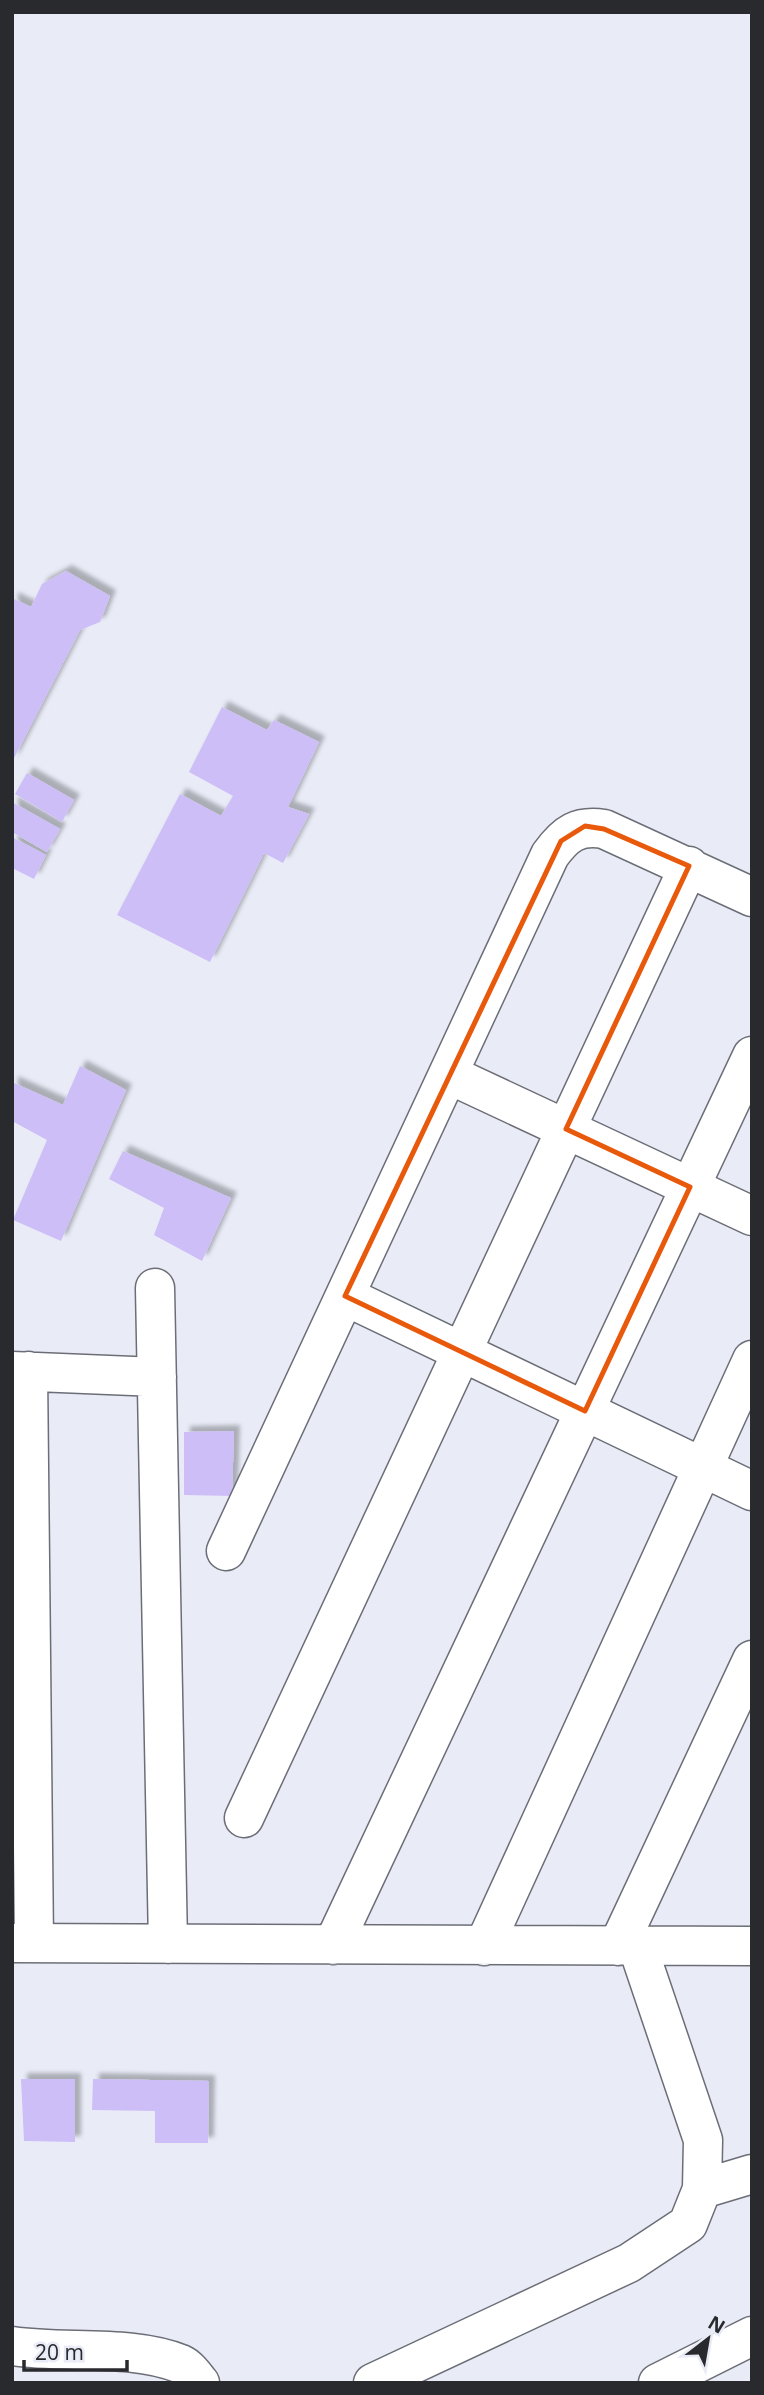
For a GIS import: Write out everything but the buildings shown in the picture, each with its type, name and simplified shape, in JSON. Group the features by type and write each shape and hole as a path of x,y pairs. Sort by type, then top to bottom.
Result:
{"street":[{"path":"226,1551 551,855 569,833 585,826 604,828 752,897"},
{"path":"244,1818 689,866"},
{"path":"333,1945 752,1056"},
{"path":"448,1074 752,1216"},
{"path":"155,1288 168,1944"},
{"path":"345,1296 752,1491"},
{"path":"484,1946 752,1360"},
{"path":"157,1377 20,1371 23,1943 752,1946"},
{"path":"373,2383 629,2263 688,2224 702,2189 703,2140 627,1946 752,1660"},
{"path":"702,2189 752,2174"},
{"path":"658,2383 752,2336"},
{"path":"33,2360 140,2354 184,2364 200,2383"}],"highlighted area":[{"path":"585,826 604,829 689,866 566,1129 690,1187 585,1411 345,1296 561,841"}]}
